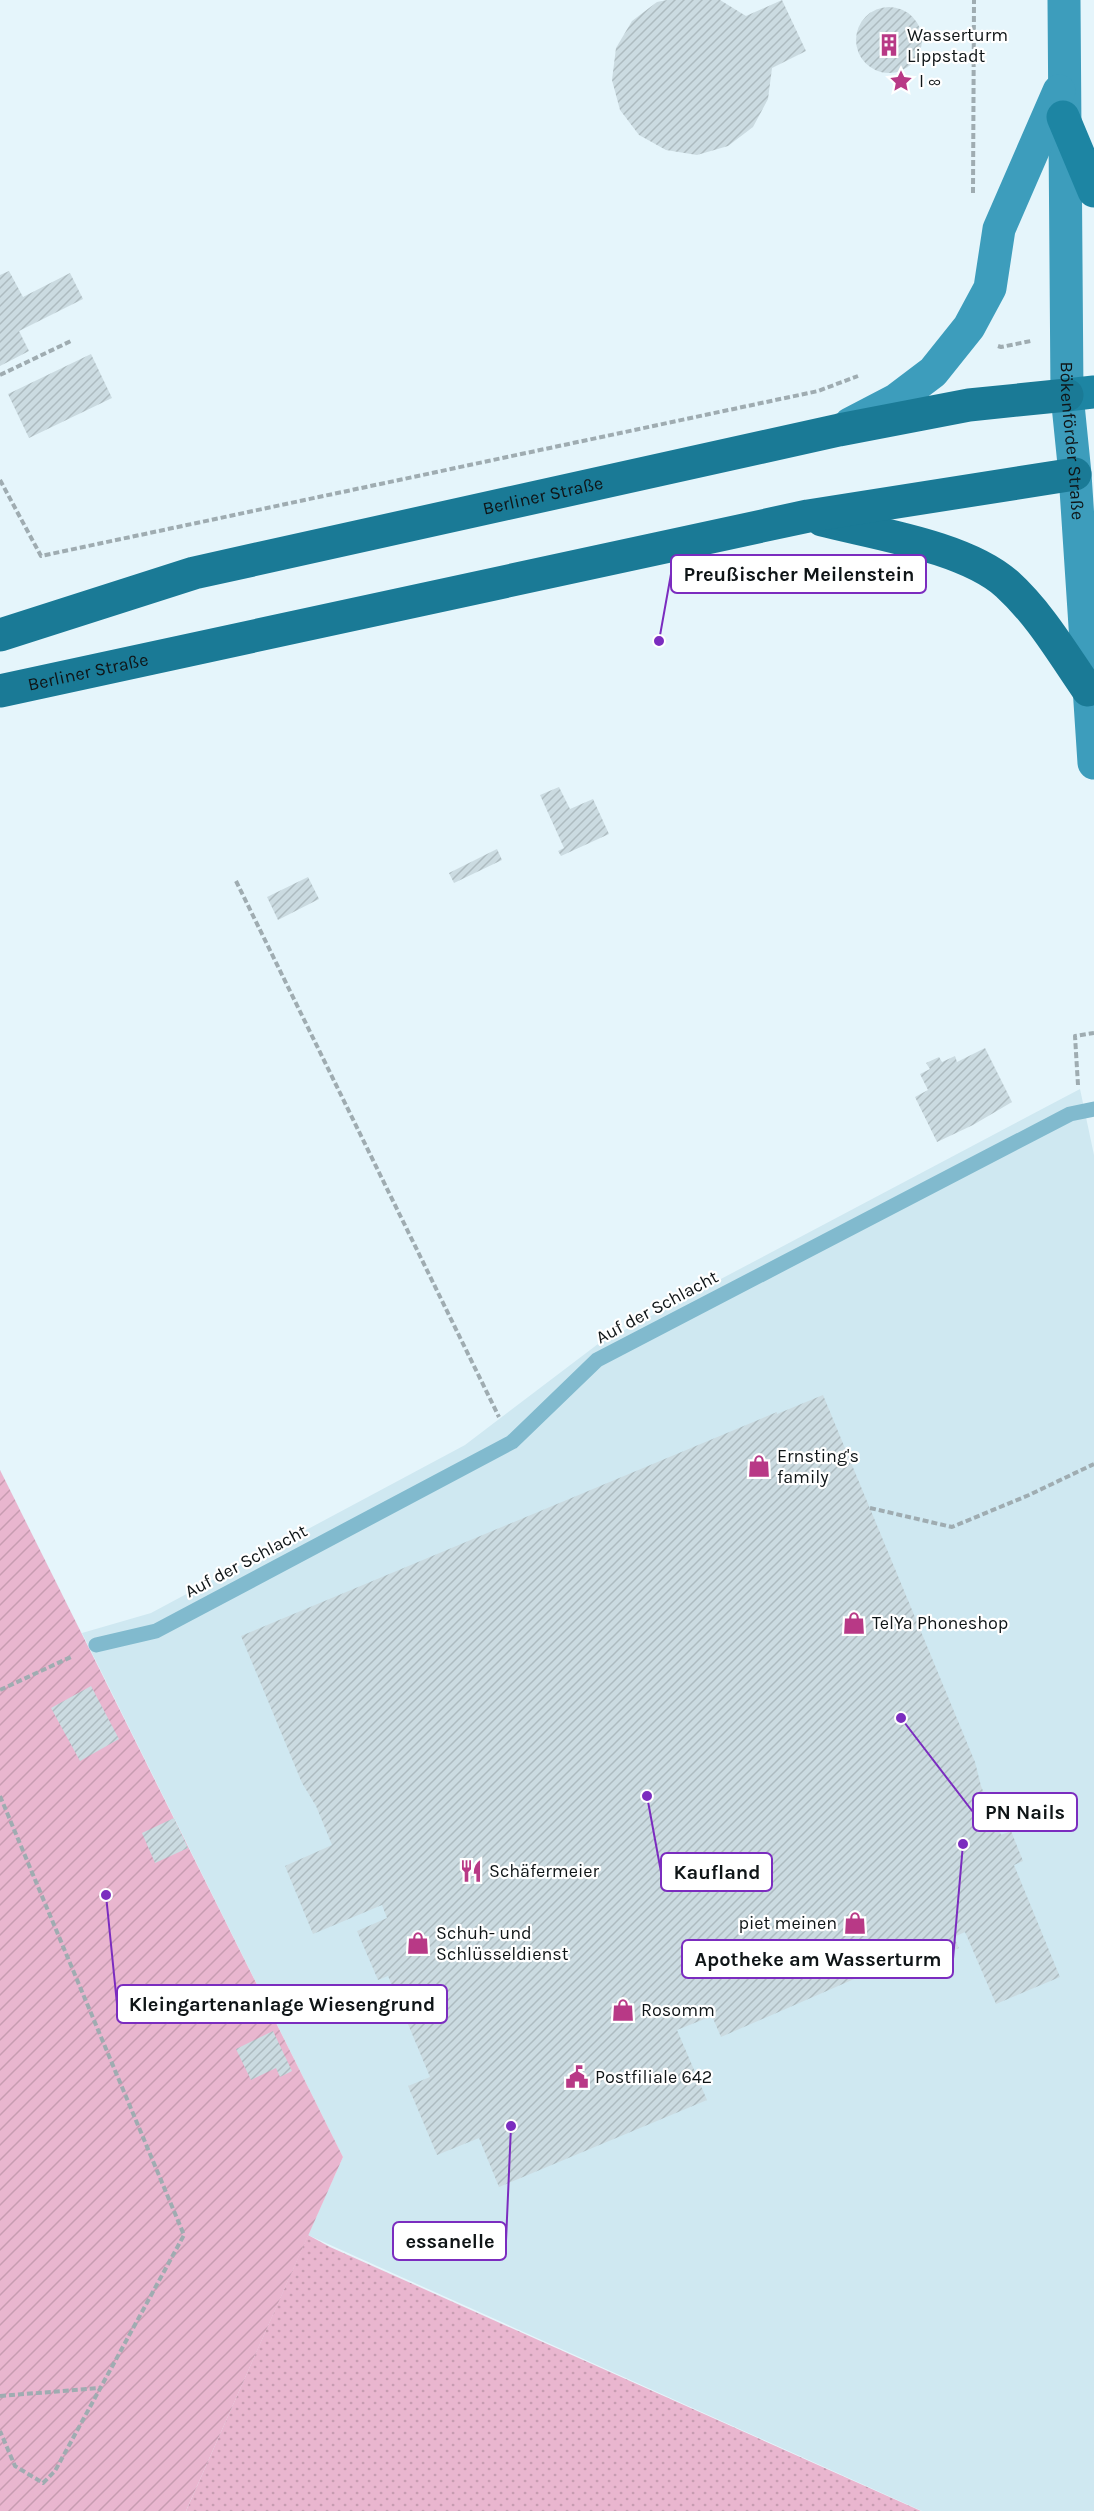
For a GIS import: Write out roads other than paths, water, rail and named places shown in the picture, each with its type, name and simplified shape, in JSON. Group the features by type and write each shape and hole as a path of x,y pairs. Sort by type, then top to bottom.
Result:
{"highway":[{"name":"Berliner Straße","path":"0,635 194,573 839,430 969,405 1080,393"},
{"name":"Berliner Straße","path":"0,691 808,516 1084,473"},
{"path":"808,516 919,545 973,562 1006,584 1037,617 1088,690"}],"main road":[{"path":"839,430 896,400 933,372 969,327 990,288 999,229 1063,81 1064,0"},
{"name":"Bökenförder Straße","path":"1063,81 1068,333 1080,393 1084,473 1088,690 1094,763"},
{"path":"1064,117 1094,191"}],"lane":[{"name":"Auf der Schlacht","path":"96,1645 156,1631 512,1442 597,1360 1070,1114 1087,1111"}],"place":[{"name":"Wasserturm Lippstadt","path":"889,45"},
{"name":"I ∞","path":"901,81"},
{"name":"Preußischer Meilenstein","path":"659,641"},
{"name":"Ernsting's family","path":"759,1466"},
{"name":"TelYa Phoneshop","path":"854,1623"},
{"name":"PN Nails","path":"901,1718"},
{"name":"Kaufland","path":"647,1796"},
{"name":"Apotheke am Wasserturm","path":"963,1844"},
{"name":"Schäfermeier","path":"471,1871"},
{"name":"Kleingartenanlage Wiesengrund","path":"106,1895"},
{"name":"piet meinen","path":"855,1923"},
{"name":"Schuh- und Schlüsseldienst","path":"418,1943"},
{"name":"Rosomm","path":"623,2010"},
{"name":"Postfiliale 642","path":"577,2077"},
{"name":"essanelle","path":"511,2126"}]}
